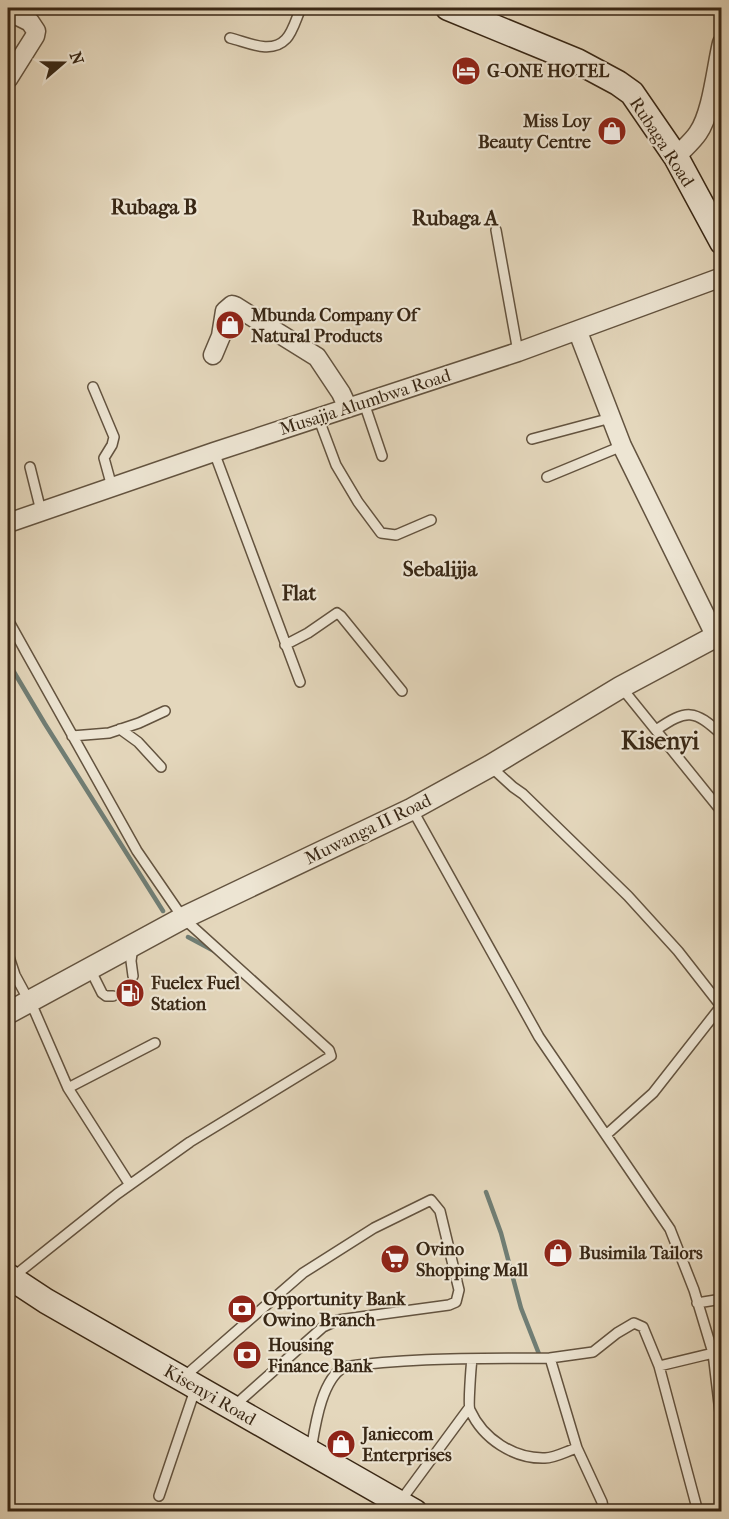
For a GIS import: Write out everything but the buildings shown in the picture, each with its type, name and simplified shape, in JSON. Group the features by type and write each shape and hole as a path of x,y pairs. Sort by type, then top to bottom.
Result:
{"main road":[{"name":"Rubaga Road","path":"450,8 577,61 626,88 642,105 676,157 722,242"},
{"name":"Kisenyi Road","path":"9,1277 397,1506"}],"street":[{"path":"8,11 30,22 36,31 8,79"},
{"path":"676,157 697,135 703,125 722,43"},
{"name":"Musajja Alumbwa Road","path":"8,523 318,417 578,332 722,277"},
{"path":"213,355 221,336 225,311 232,305 235,306 317,357 341,393 356,405"},
{"path":"578,332 622,446 718,634"},
{"name":"Muwanga II Road","path":"8,1013 183,918 412,809 490,766 621,687 718,634"}],"lane":[{"path":"230,38 266,48 276,45 286,39 301,8"},
{"path":"496,230 518,352"},
{"path":"93,387 114,437 104,458 112,487"},
{"path":"356,405 382,456"},
{"path":"318,417 336,465 357,502 381,533 396,535 431,520"},
{"path":"532,439 611,417"},
{"path":"547,477 622,446"},
{"path":"214,452 300,682"},
{"path":"30,467 41,511"},
{"path":"285,645 308,633 337,613 402,691"},
{"path":"9,625 137,851 183,918 329,1050 331,1056 190,1142 9,1277"},
{"path":"621,687 722,812"},
{"path":"72,735 109,733 165,711"},
{"path":"656,730 672,719 690,714 704,719 722,735"},
{"path":"120,729 138,742 161,767"},
{"path":"490,766 524,794 628,896 678,951 721,1005 653,1093 606,1135"},
{"path":"412,809 539,1037 670,1229 713,1353 722,1429"},
{"path":"133,945 133,976"},
{"path":"8,954 15,975 30,1002 68,1088 130,1185"},
{"path":"90,969 102,993 106,996 113,996"},
{"path":"68,1088 155,1043"},
{"path":"159,1496 189,1383 303,1273 374,1228 431,1200 440,1211 459,1290 456,1302 449,1305 349,1317 331,1323 323,1327 232,1408"},
{"path":"697,1303 722,1299"},
{"path":"310,1453 319,1406 338,1371 344,1367 388,1361 550,1358 593,1352 634,1323 643,1327 659,1366 698,1512"},
{"path":"659,1366 713,1353"},
{"path":"550,1358 577,1448 602,1502 604,1512"},
{"path":"397,1506 469,1408 472,1359"},
{"path":"469,1408 486,1432 505,1449 525,1457 548,1458 577,1448"}],"waterway":[{"path":"8,662 163,911"},
{"path":"188,937 216,952"},
{"path":"486,1192 501,1233 521,1308 539,1354"}],"place":[{"name":"G-ONE HOTEL","path":"466,71"},
{"name":"Miss Loy Beauty Centre","path":"612,131"},
{"name":"Mbunda Company Of Natural Products","path":"230,325"},
{"name":"Fuelex Fuel Station","path":"130,993"},
{"name":"Busimila Tailors","path":"558,1253"},
{"name":"Ovino Shopping Mall","path":"395,1259"},
{"name":"Opportunity Bank Owino Branch","path":"242,1309"},
{"name":"Housing Finance Bank","path":"247,1355"},
{"name":"Janiecom Enterprises","path":"341,1444"}],"district":[{"name":"Rubaga B","path":"154,207"},
{"name":"Rubaga A","path":"455,218"},
{"name":"Sebalijja","path":"440,569"},
{"name":"Flat","path":"299,593"},
{"name":"Kisenyi","path":"660,741"}]}
